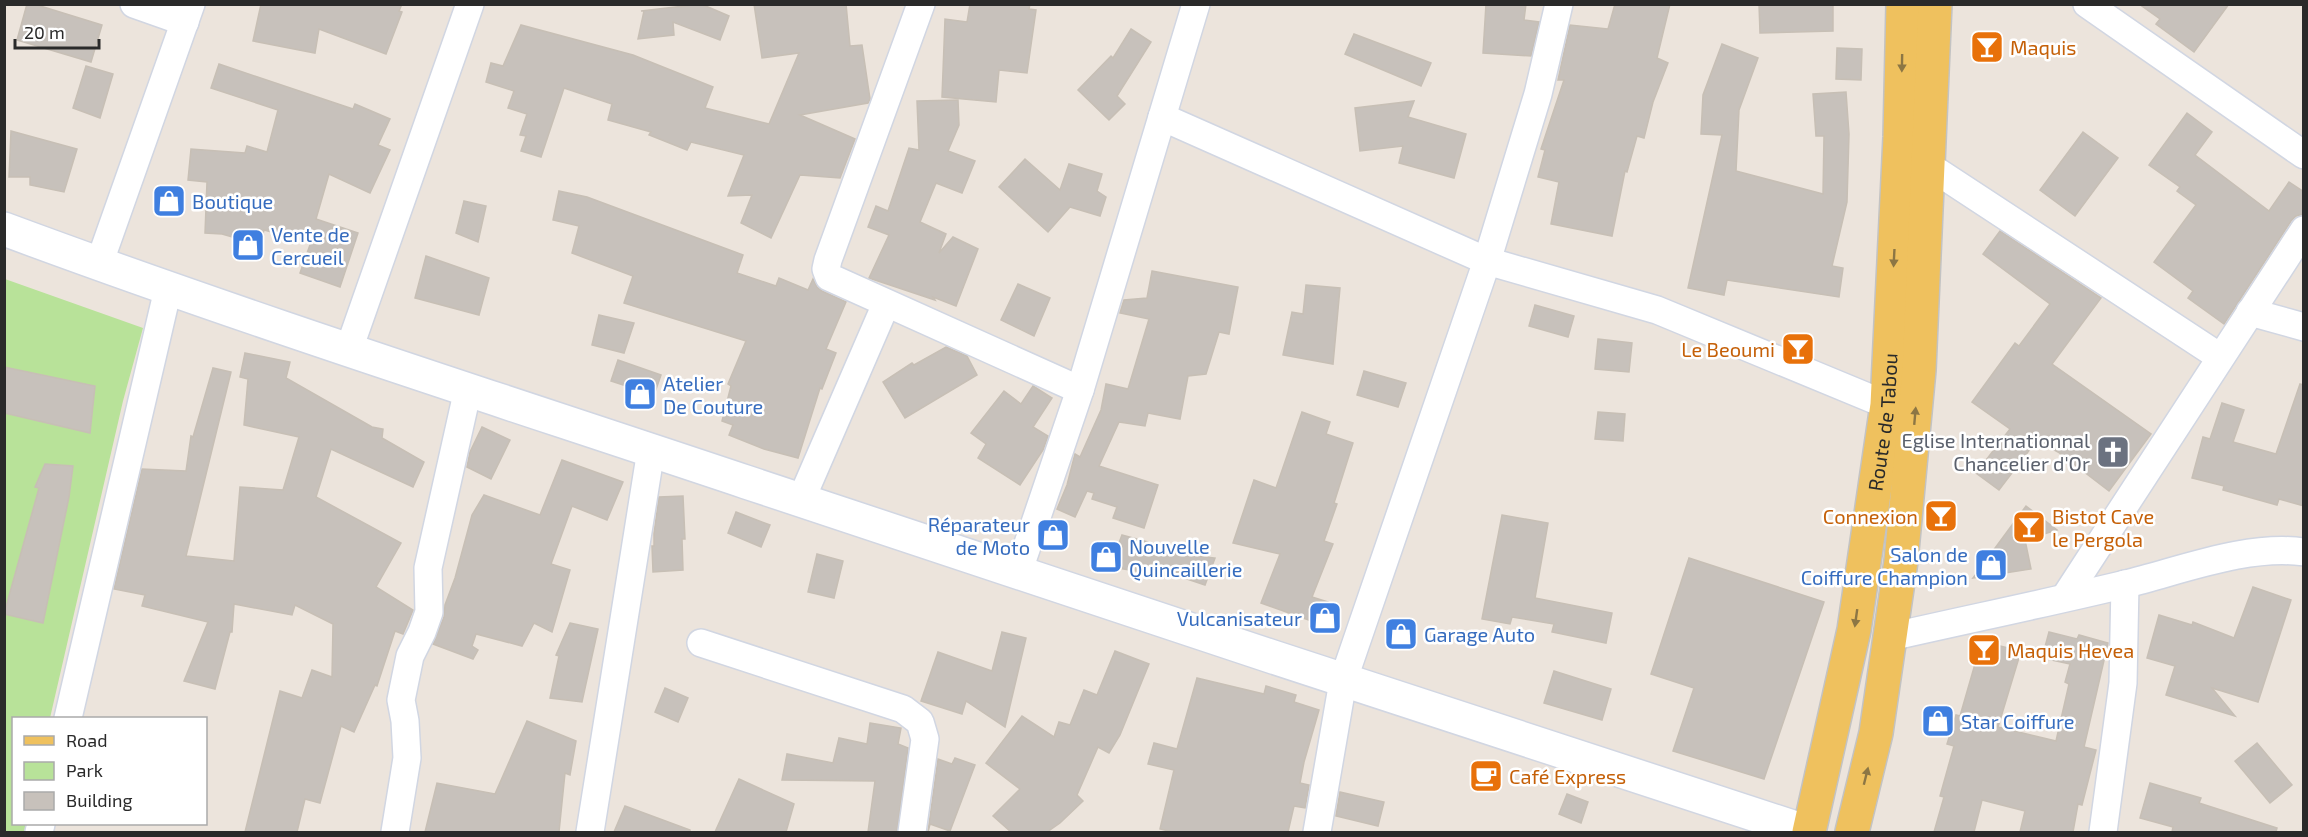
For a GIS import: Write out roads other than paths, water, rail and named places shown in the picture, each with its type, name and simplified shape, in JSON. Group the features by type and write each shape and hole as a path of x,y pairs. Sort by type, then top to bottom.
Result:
{"main road":[{"name":"Route de Tabou","path":"1808,832 1854,630 1887,405 1900,137 1903,4"},
{"name":"Route de Tabou","path":"1852,832 1876,733 1901,561 1919,370 1935,4"}],"street":[{"path":"99,264 188,13 134,4"},
{"path":"349,349 470,4"},
{"path":"921,4 826,269 829,277 1080,390"},
{"path":"1017,573 1080,390 1196,4"},
{"path":"1317,832 1343,681 1487,261 1538,94 1558,4"},
{"path":"2088,4 2304,155"},
{"path":"1162,117 1487,261 1657,310 1887,405"},
{"path":"1929,166 2220,357"},
{"path":"4,229 168,289 1017,573 1808,832"},
{"path":"2065,597 2304,230"},
{"path":"68,717 168,289"},
{"path":"801,500 886,304"},
{"path":"2250,312 2304,327"},
{"path":"395,832 407,758 405,721 401,700 410,656 429,612 428,568 468,389"},
{"path":"590,832 651,450"},
{"path":"1890,637 2125,584 2241,555 2288,550 2304,552"},
{"path":"2103,832 2123,683 2125,584"},
{"path":"700,643 903,709 920,722 925,739 912,832"}],"place":[{"name":"Maquis","path":"1987,47"},
{"name":"Boutique","path":"169,201"},
{"name":"Vente de Cercueil","path":"248,245"},
{"name":"Le Beoumi","path":"1798,349"},
{"name":"Atelier De Couture","path":"640,394"},
{"name":"Eglise Internationnal Chancelier d'Or","path":"2113,452"},
{"name":"Connexion","path":"1941,516"},
{"name":"Bistot Cave le Pergola","path":"2029,527"},
{"name":"Réparateur de Moto","path":"1053,535"},
{"name":"Nouvelle Quincaillerie","path":"1106,557"},
{"name":"Salon de Coiffure Champion","path":"1991,565"},
{"name":"Vulcanisateur","path":"1325,618"},
{"name":"Garage Auto","path":"1401,634"},
{"name":"Maquis Hevea","path":"1984,650"},
{"name":"Star Coiffure","path":"1938,721"},
{"name":"Café Express","path":"1486,776"}]}
